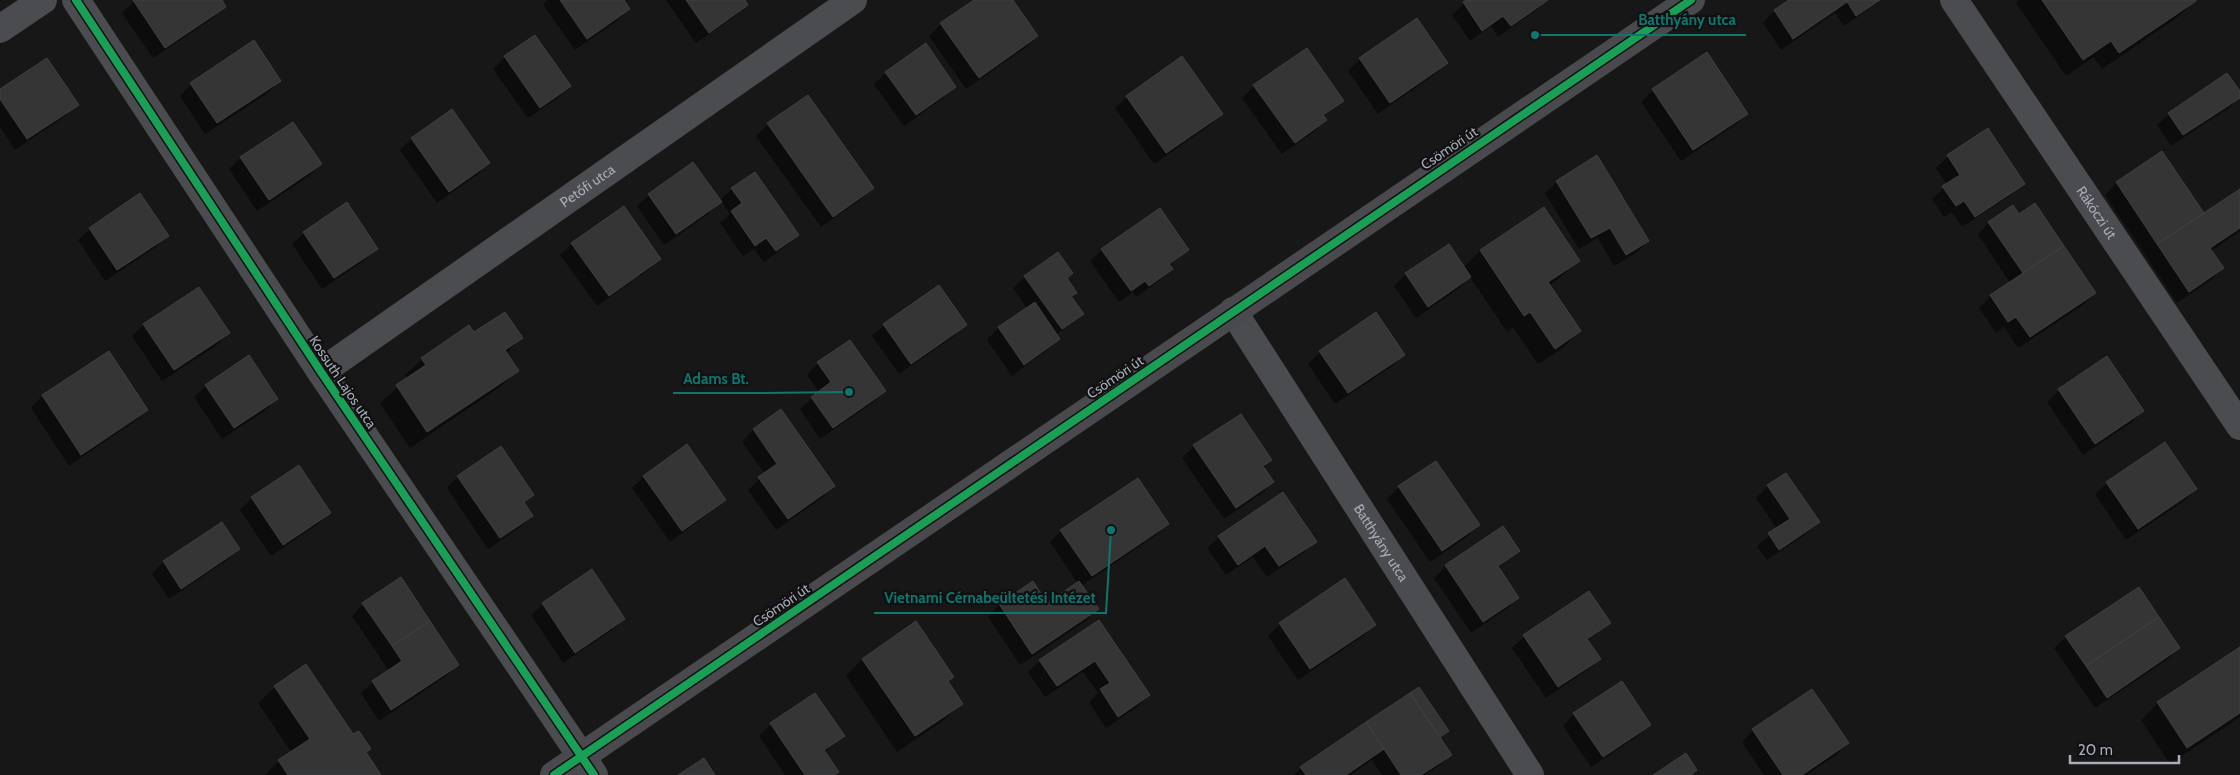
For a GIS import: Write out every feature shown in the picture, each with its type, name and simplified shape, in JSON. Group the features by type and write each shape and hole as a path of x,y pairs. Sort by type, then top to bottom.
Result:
{"main road":[{"name":"Csömöri út","path":"554,775 588,766 1233,311 1691,0"}],"street":[{"path":"0,29 43,0"},
{"name":"Kossuth Lajos utca","path":"76,0 321,372 588,766"},
{"name":"Petőfi utca","path":"321,372 853,0"},
{"name":"Rákóczi út","path":"1954,0 2240,426"},
{"name":"Batthyány utca","path":"1233,311 1530,775"}],"building":[{"path":"133,0 222,0 226,7 165,48"},
{"path":"560,0 624,0 630,9 587,39"},
{"path":"686,0 745,0 748,5 709,33"},
{"path":"974,0 1013,0 1038,36 979,78 940,23"},
{"path":"1466,0 1548,0 1511,26 1503,16 1482,31 1463,2"},
{"path":"1789,0 1846,0 1847,2 1793,39 1774,10"},
{"path":"1846,0 1880,0 1856,16"},
{"path":"2042,0 2196,1 2119,53 2111,41 2083,60"},
{"path":"1417,18 1448,63 1390,103 1359,58"},
{"path":"535,35 571,86 540,108 504,56"},
{"path":"254,40 281,81 217,123 190,83"},
{"path":"926,43 956,87 916,115 885,72"},
{"path":"1307,48 1344,101 1323,115 1327,120 1295,143 1253,85"},
{"path":"1707,52 1748,114 1693,150 1652,89"},
{"path":"1182,56 1223,114 1166,153 1126,96"},
{"path":"47,58 79,105 27,139 0,99 0,89"},
{"path":"2227,73 2240,91 2240,98 2183,135 2168,113"},
{"path":"808,95 874,188 833,217 767,123"},
{"path":"452,109 490,163 449,192 411,138"},
{"path":"293,122 322,164 269,200 240,157"},
{"path":"1988,128 2025,184 1975,217 1964,201 1956,206 1942,186 1960,175 1947,155"},
{"path":"2162,151 2204,213 2157,244 2116,182"},
{"path":"1597,155 1649,241 1626,255 1610,228 1591,238 1556,181"},
{"path":"693,162 722,202 676,234 648,194"},
{"path":"755,172 799,235 776,251 766,238 755,246 731,211 742,203 731,188"},
{"path":"2240,189 2240,228 2210,248 2224,268 2189,292 2157,244"},
{"path":"140,193 169,236 117,270 89,228"},
{"path":"347,202 378,249 334,278 303,232"},
{"path":"2035,203 2064,246 2023,273 1988,222 2013,205 2019,214"},
{"path":"624,206 661,259 609,296 571,243"},
{"path":"1544,207 1580,261 1548,282 1581,331 1555,349 1530,312 1524,316 1480,250"},
{"path":"1160,208 1189,250 1169,264 1173,269 1149,286 1145,281 1131,291 1101,249"},
{"path":"1449,244 1471,277 1428,307 1405,273"},
{"path":"2064,246 2096,293 2030,337 2016,317 2008,322 1990,295"},
{"path":"1058,252 1073,273 1067,278 1077,293 1071,296 1084,314 1062,329 1024,276"},
{"path":"939,285 967,325 911,364 883,324"},
{"path":"199,287 230,333 174,370 143,324"},
{"path":"1035,302 1060,339 1024,365 998,327"},
{"path":"505,312 523,338 505,350 519,371 427,432 396,385 426,365 421,358 469,325 474,332"},
{"path":"1376,312 1405,355 1348,393 1319,351"},
{"path":"850,340 886,391 833,428 811,397 831,382 817,362"},
{"path":"109,351 148,410 81,455 42,395"},
{"path":"249,355 278,399 234,428 205,385"},
{"path":"2107,356 2144,411 2095,444 2058,389"},
{"path":"781,409 835,486 788,519 758,477 777,464 753,429"},
{"path":"1241,414 1272,460 1263,466 1274,482 1236,508 1193,445"},
{"path":"2165,442 2197,489 2138,529 2106,482"},
{"path":"687,444 726,500 682,531 643,476"},
{"path":"501,446 534,495 524,502 533,516 500,538 457,476"},
{"path":"1436,461 1480,525 1442,551 1398,486"},
{"path":"299,465 331,513 283,545 251,497"},
{"path":"1786,473 1820,522 1779,550 1768,533 1790,519 1767,485"},
{"path":"1138,478 1169,524 1092,576 1060,530"},
{"path":"1283,492 1317,542 1279,566 1265,546 1238,565 1218,536"},
{"path":"222,522 240,549 181,589 163,561"},
{"path":"1503,526 1520,551 1498,566 1519,598 1483,622 1445,565"},
{"path":"592,569 625,619 575,653 542,603"},
{"path":"401,577 430,621 392,646 362,603"},
{"path":"1345,578 1376,625 1310,669 1279,623"},
{"path":"1033,581 1047,603 1079,581 1099,609 1032,654 999,604"},
{"path":"2139,587 2159,617 2086,666 2065,636"},
{"path":"1589,591 1611,623 1587,639 1601,659 1558,687 1523,635"},
{"path":"2159,617 2180,648 2107,698 2086,666"},
{"path":"1099,620 1150,695 1118,717 1100,689 1110,683 1095,661 1057,686 1039,660"},
{"path":"430,621 459,665 391,710 372,681 402,661 392,646"},
{"path":"916,621 954,677 948,681 963,704 915,736 862,659"},
{"path":"2240,647 2240,713 2187,748 2157,702"},
{"path":"306,664 353,734 359,731 371,749 366,752 381,775 288,775 278,760 310,739 274,686"},
{"path":"1622,681 1651,725 1603,757 1573,713"},
{"path":"1419,687 1449,731 1440,737 1410,693"},
{"path":"1812,689 1849,743 1802,775 1783,775 1752,729"},
{"path":"815,693 845,736 824,750 839,772 834,775 805,775 770,723"},
{"path":"1410,693 1452,755 1421,775 1401,775 1366,722"},
{"path":"1366,722 1384,749 1346,775 1306,775 1300,767"},
{"path":"1686,753 1697,770 1691,775 1653,775"},
{"path":"704,758 715,775 678,775"}],"cycle path":[{"path":"76,0 321,372 594,775"},
{"path":"554,775 1691,0"}],"place":[{"name":"Batthyány utca","path":"1535,35"},
{"name":"Adams Bt.","path":"849,392"},
{"name":"Vietnami Cérnabeültetési Intézet","path":"1111,530"}]}
